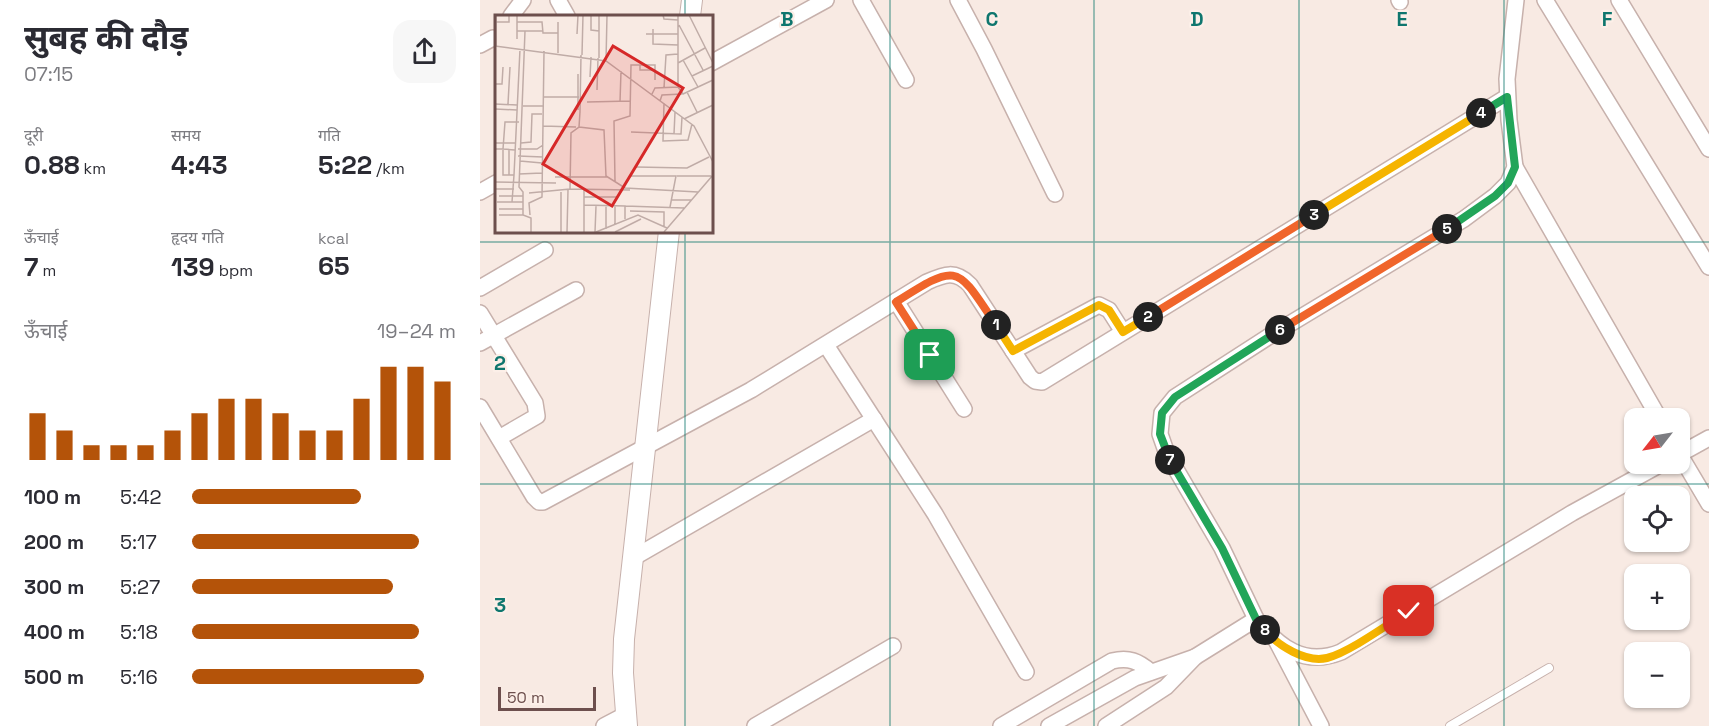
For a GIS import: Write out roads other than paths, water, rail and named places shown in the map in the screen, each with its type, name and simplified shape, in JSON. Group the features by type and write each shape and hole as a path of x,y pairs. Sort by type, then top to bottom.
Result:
{"street":[{"path":"512,15 524,0"},
{"path":"558,0 566,15"},
{"path":"690,15 692,0"},
{"path":"712,62 826,0"},
{"path":"861,0 906,80"},
{"path":"958,0 1056,194"},
{"path":"1516,0 1507,79 1515,167 1653,408"},
{"path":"1545,0 1709,267"},
{"path":"1619,0 1709,149"},
{"path":"480,407 539,502 548,500 751,390 941,276 953,275 962,277 970,285 1030,377 1042,382 1507,97"},
{"path":"1321,726 1277,642 1256,619 1222,548 1167,454 1160,434 1162,413 1175,397 1268,337 1464,219 1495,196 1508,183 1515,167"},
{"path":"480,192 495,184"},
{"path":"604,726 626,720 624,639 669,232"},
{"path":"480,288 545,250"},
{"path":"480,343 576,290"},
{"path":"896,302 963,409"},
{"path":"1013,351 1099,305 1109,310 1123,332"},
{"path":"480,313 535,403 537,412 537,416 532,420 499,438"},
{"path":"826,345 935,514 1026,672"},
{"path":"633,558 874,419"},
{"path":"1690,448 1709,438"},
{"path":"1690,471 1709,504"},
{"path":"1277,642 1296,653 1310,657 1325,658 1341,652 1572,513 1643,474"},
{"path":"1049,726 1135,678 1195,657 1256,619"},
{"path":"755,726 893,646"},
{"path":"1106,726 1166,687 1195,657"},
{"path":"1000,726 1112,661 1131,659 1151,672"}],"lane":[{"path":"1450,726 1549,668"}]}
